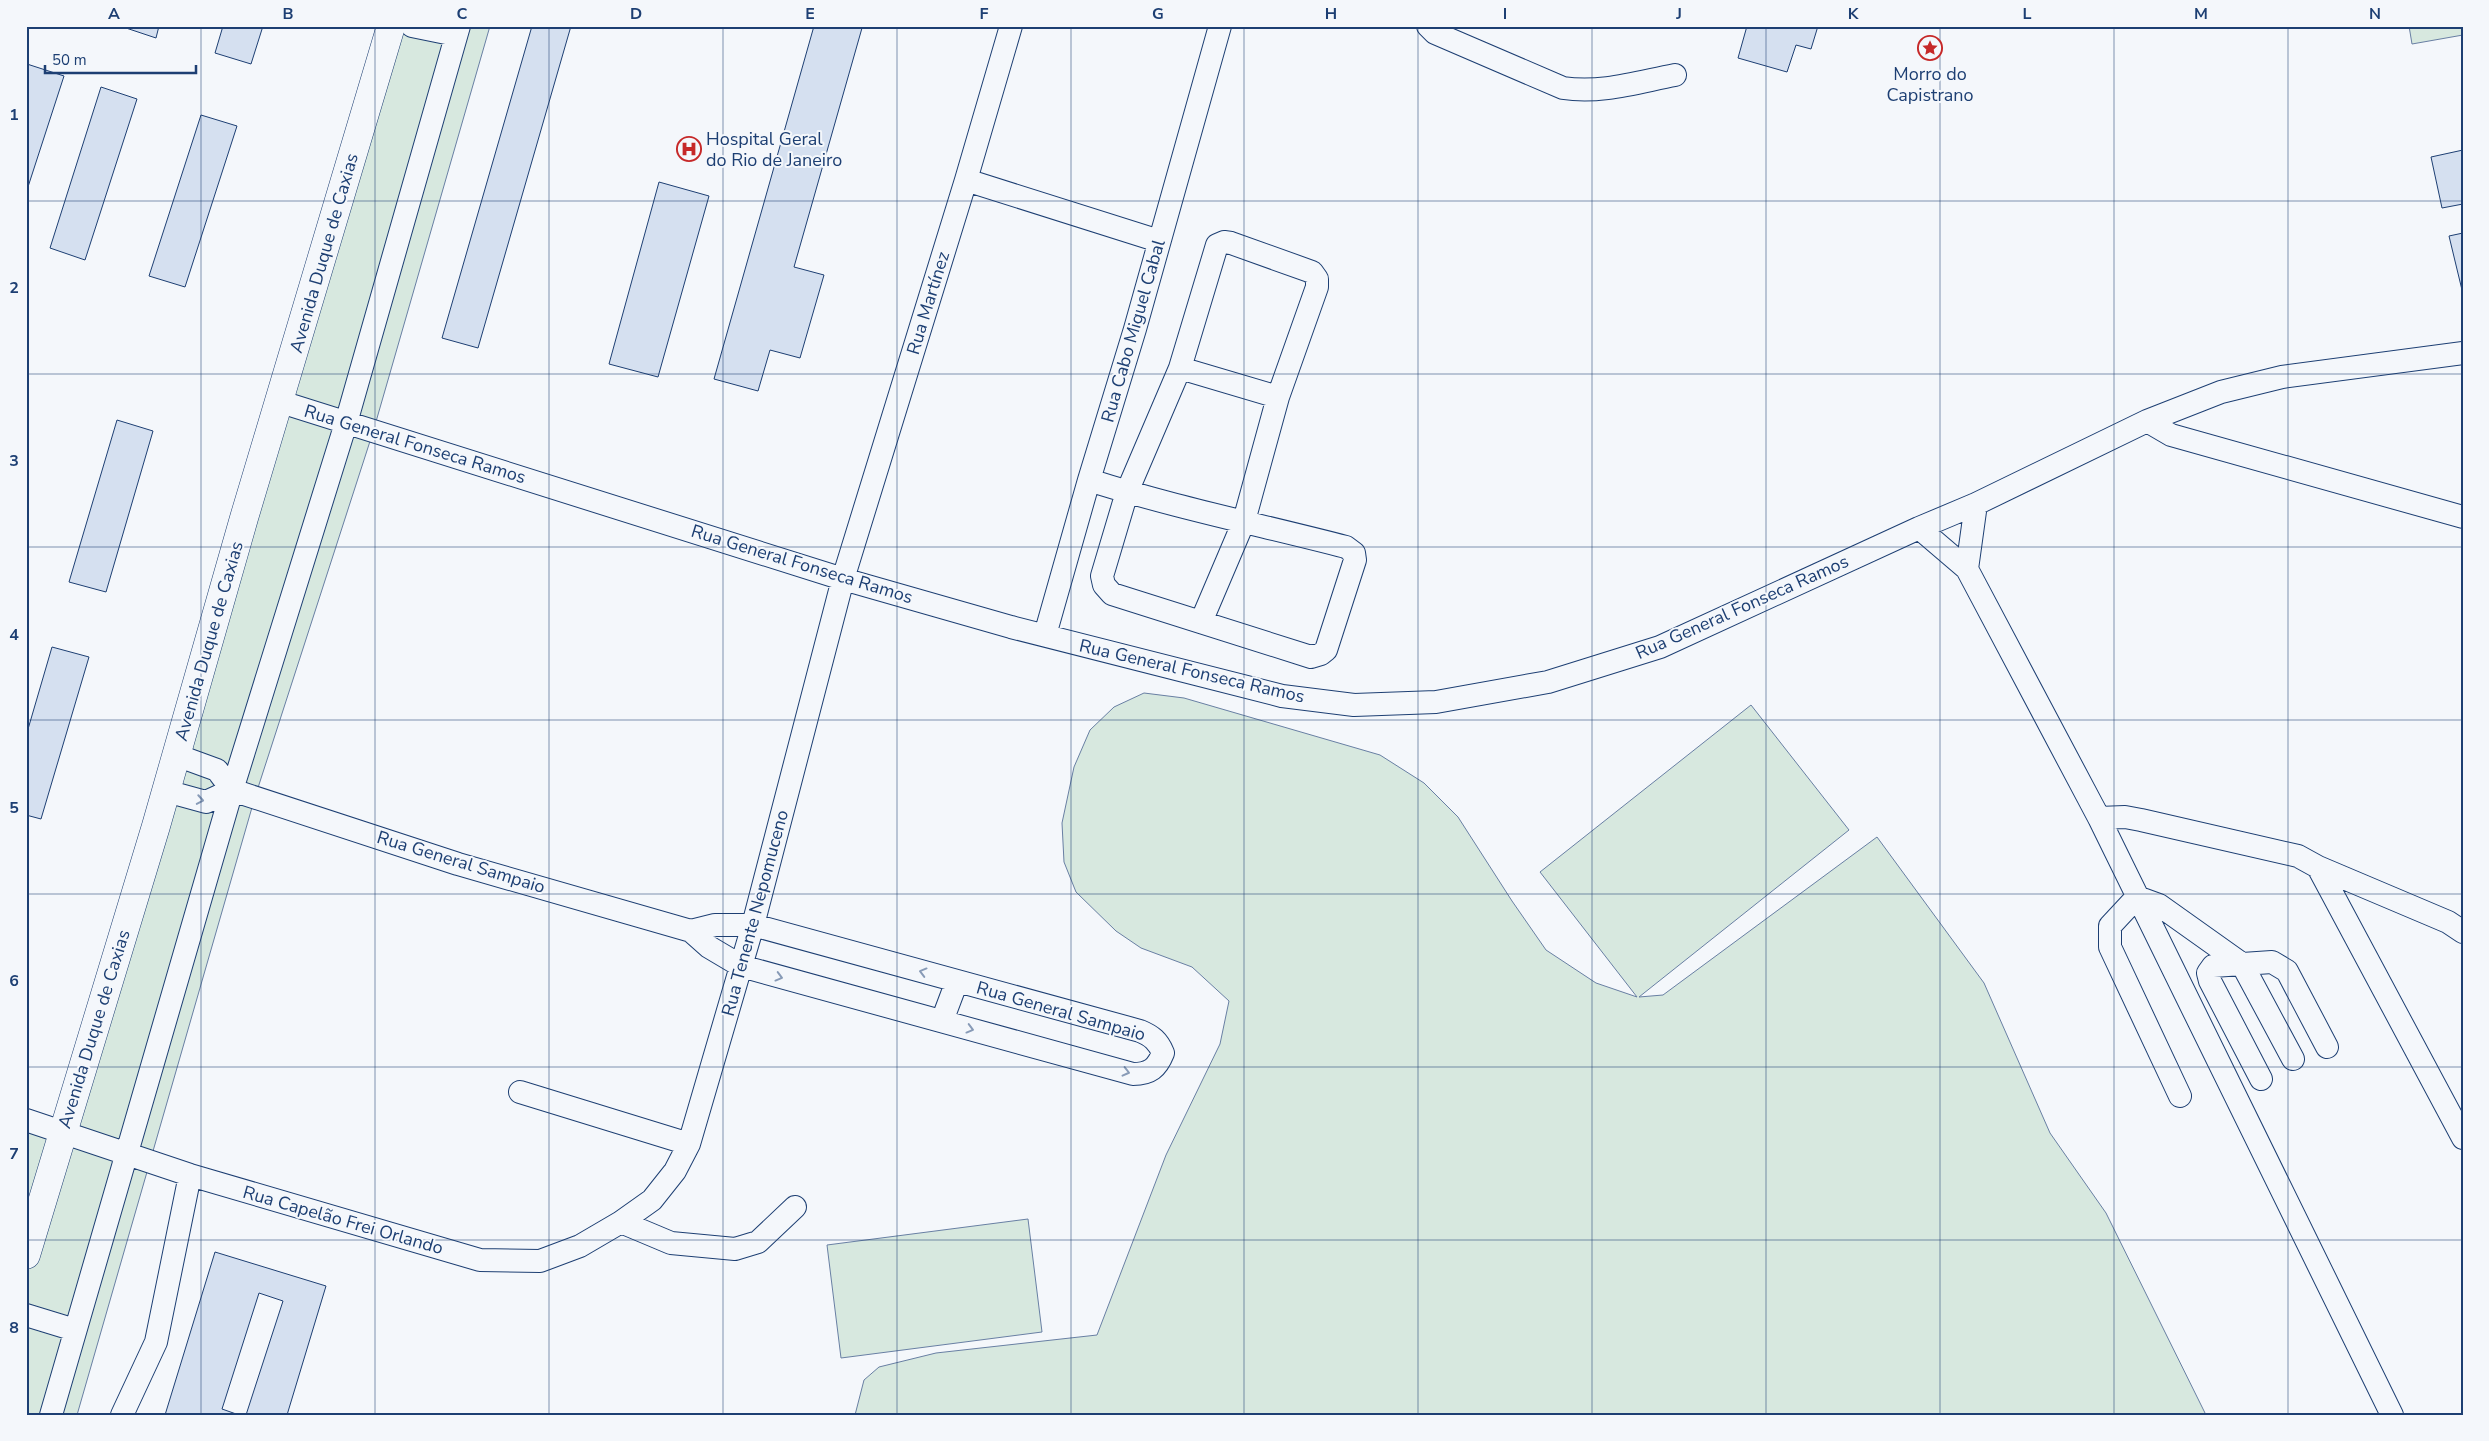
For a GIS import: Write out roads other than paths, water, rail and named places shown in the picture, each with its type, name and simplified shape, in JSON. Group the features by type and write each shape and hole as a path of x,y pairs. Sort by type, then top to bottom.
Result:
{"main road":[{"name":"Avenida Duque de Caxias","path":"26,1255 166,791 239,537 281,402 391,26"}],"street":[{"path":"51,1415 232,790 346,423 458,30 412,26"},
{"name":"Rua Martínez","path":"843,579 966,180 1011,26"},
{"name":"Rua Cabo Miguel Cabal","path":"1045,635 1089,480 1136,329 1220,26"},
{"path":"1428,26 1436,33 1563,88 1583,91 1600,90 1675,75"},
{"path":"966,180 1159,241"},
{"path":"1089,480 1127,492 1244,521 1346,546 1354,553 1355,560 1326,650 1321,654 1311,657 1112,594 1104,585 1102,576 1127,492 1180,368 1218,245 1224,242 1231,243 1312,272 1317,279 1317,287 1278,398 1244,521 1201,622"},
{"name":"Rua General Fonseca Ramos","path":"281,402 843,579 1045,635 1282,696 1354,705 1436,702 1548,682 1660,647 1919,528 1976,504 2147,421 2221,392 2282,377 2463,353"},
{"path":"1180,368 1278,398"},
{"path":"2147,421 2171,435 2463,517"},
{"path":"1967,569 1976,504"},
{"path":"1919,528 1967,569 2099,818 2392,1415"},
{"name":"Rua Tenente Nepomuceno","path":"621,1222 652,1200 674,1171 689,1144 753,925 843,579"},
{"path":"176,755 217,770 232,790"},
{"path":"166,791 206,802 232,790"},
{"name":"Rua General Sampaio","path":"232,790 458,864 691,931 709,947 741,966 1133,1074 1145,1074 1158,1066 1163,1053 1159,1043 1140,1031 753,925 715,925 691,931"},
{"path":"2099,818 2125,817 2298,856 2318,867 2448,922 2463,932"},
{"path":"2318,867 2463,1138"},
{"path":"2138,897 2159,905 2242,964 2293,1059"},
{"path":"2138,897 2110,926 2110,947 2180,1096"},
{"path":"2261,1080 2208,973 2213,966 2272,962 2287,971 2327,1046"},
{"path":"942,1021 957,981"},
{"path":"520,1092 689,1144"},
{"name":"Rua Capelão Frei Orlando","path":"26,1120 190,1175 480,1260 540,1261 580,1246 621,1222"},
{"path":"122,1415 156,1342 190,1175"},
{"path":"621,1222 672,1243 735,1249 758,1242 795,1207"},
{"path":"26,1315 75,1330"}],"place":[{"name":"Morro do Capistrano","path":"1930,48"},
{"name":"Hospital Geral do Rio de Janeiro","path":"689,149"}]}
